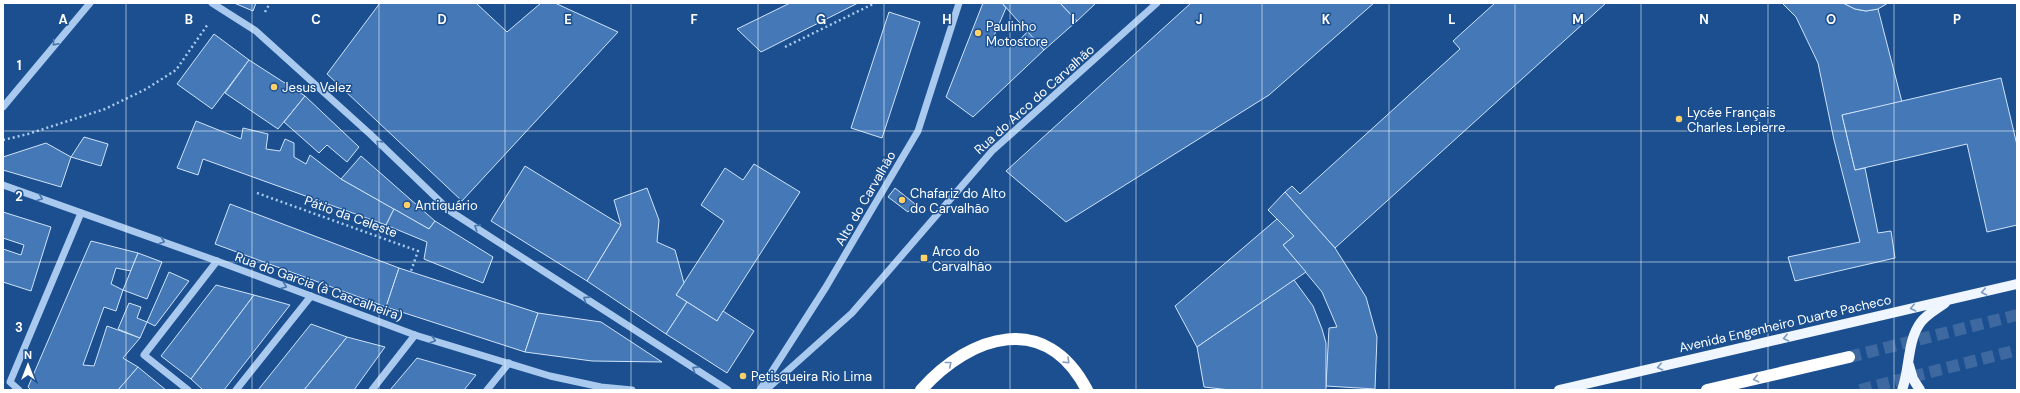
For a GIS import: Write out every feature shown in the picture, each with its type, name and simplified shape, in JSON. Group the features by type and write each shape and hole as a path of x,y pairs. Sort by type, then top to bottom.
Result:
{"highway":[{"path":"921,390 954,360 975,348 995,340 1013,339 1035,342 1054,350 1070,363 1087,390"},
{"path":"1707,390 1849,357"}],"main road":[{"name":"Avenida Engenheiro Duarte Pacheco","path":"1560,390 2017,284"},
{"path":"1902,390 1909,365 1914,332 1921,321 1951,300"},
{"path":"1909,365 1913,379 1920,390"}],"street":[{"path":"3,107 90,3"},
{"path":"212,3 256,30 370,134 450,211 728,390"},
{"name":"Alto do Carvalhão","path":"760,390 826,287 918,131 959,3"},
{"name":"Rua do Arco do Carvalhão","path":"766,390 852,312 992,151 1157,3"},
{"name":"Rua do Garcia (à Cascalheira)","path":"3,185 217,261 415,335 550,376 601,387 632,390"},
{"path":"19,390 10,382 81,213"},
{"path":"188,390 144,355 217,261"},
{"path":"236,390 311,296"},
{"path":"372,390 415,335"},
{"path":"487,390 509,363"}],"path":[{"path":"785,47 875,3"},
{"path":"3,140 28,134 105,109 146,89 176,70 220,7"},
{"name":"Pátio da Celeste","path":"257,193 418,251 411,271"}],"building":[{"path":"234,3 256,3 253,11"},
{"path":"380,3 476,3 507,32 541,3 555,3 618,32 462,201 327,74"},
{"path":"790,3 858,3 761,52 737,29"},
{"path":"983,3 1002,3 1006,8 993,38 1013,47 1028,31 1044,50 973,117 946,97"},
{"path":"1002,3 1060,3 1077,21 1044,50"},
{"path":"1060,3 1096,3 1077,21"},
{"path":"1191,3 1374,3 1269,95 1066,222 1006,171"},
{"path":"1495,3 1606,3 1335,248 1285,192 1292,186 1300,194 1460,49 1453,41"},
{"path":"1782,3 1843,3 1855,9 1866,11 1878,9 1902,102 1842,115 1855,170 1865,168 1878,233 1891,231 1895,258 1795,281 1788,257 1860,242 1834,140 1818,63 1796,17"},
{"path":"1843,3 1888,3 1878,9 1866,11 1855,9"},
{"path":"889,12 920,22 882,138 851,128"},
{"path":"214,34 249,60 212,109 177,84"},
{"path":"249,60 305,96 278,129 225,93"},
{"path":"2001,78 2017,145 2017,225 1987,232 1967,144 1855,170 1842,115"},
{"path":"305,96 359,147 347,162 327,145 319,153 284,122"},
{"path":"196,121 241,139 243,128 268,134 266,149 280,151 285,139 294,143 294,157 306,164 310,155 341,179 394,209 386,225 203,159 198,175 177,168"},
{"path":"84,137 108,144 101,166 71,157"},
{"path":"46,143 71,157 61,187 3,170 3,157"},
{"path":"361,156 435,221 429,229 341,179"},
{"path":"754,164 800,192 717,321 676,295 724,221 701,205 725,168 743,180"},
{"path":"525,166 621,225 587,281 491,221"},
{"path":"647,188 659,220 657,242 675,250 684,283 676,295 687,302 666,334 587,281 621,225 614,200"},
{"name":"Chafariz do Alto do Carvalhão","path":"895,188 915,204 908,212 888,197"},
{"path":"1285,192 1335,248 1366,297 1377,337 1375,389 1326,386 1329,328 1337,327 1322,292 1283,245 1294,236 1268,210"},
{"path":"230,204 399,268 386,307 215,244"},
{"path":"394,209 429,229 435,221 493,257 483,283 424,259 427,242 386,225"},
{"path":"3,212 51,227 31,291 3,282 3,249 21,255 24,245 3,238"},
{"path":"1277,219 1294,236 1283,245 1306,272 1197,347 1175,306"},
{"path":"91,241 138,253 131,271 116,268 111,284 123,290 116,311 104,307 83,365 94,366 107,326 140,338 123,358 138,367 118,390 31,390 28,387"},
{"path":"138,253 162,262 147,299 123,290"},
{"path":"399,268 538,313 525,352 386,307"},
{"path":"169,272 189,281 155,326 147,322"},
{"path":"1294,280 1313,306 1322,329 1326,343 1326,390 1230,390 1204,387 1197,347"},
{"path":"216,285 254,295 191,379 161,356"},
{"path":"254,295 290,305 224,390 203,390 191,379"},
{"path":"687,302 717,321 723,311 754,331 727,373 666,334"},
{"path":"129,303 141,307 137,318 147,322 140,338 118,329"},
{"path":"538,313 601,322 662,362 592,361 525,352"},
{"path":"311,324 347,337 304,390 258,390"},
{"path":"347,337 385,347 354,390 304,390"},
{"path":"417,358 476,375 464,390 390,390"},
{"path":"138,367 166,390 118,390"}],"tunnel":[{"path":"1849,357 2017,315"},
{"path":"1860,390 2017,350"}],"place":[{"name":"Paulinho Motostore","path":"978,33"},
{"name":"Jesus Velez","path":"274,87"},
{"name":"Lycée Français Charles Lepierre","path":"1679,119"},
{"name":"Chafariz do Alto do Carvalhão","path":"902,200"},
{"name":"Antiquário","path":"407,205"},
{"name":"Arco do Carvalhão","path":"924,258"},
{"name":"Petisqueira Rio Lima","path":"743,376"}]}
